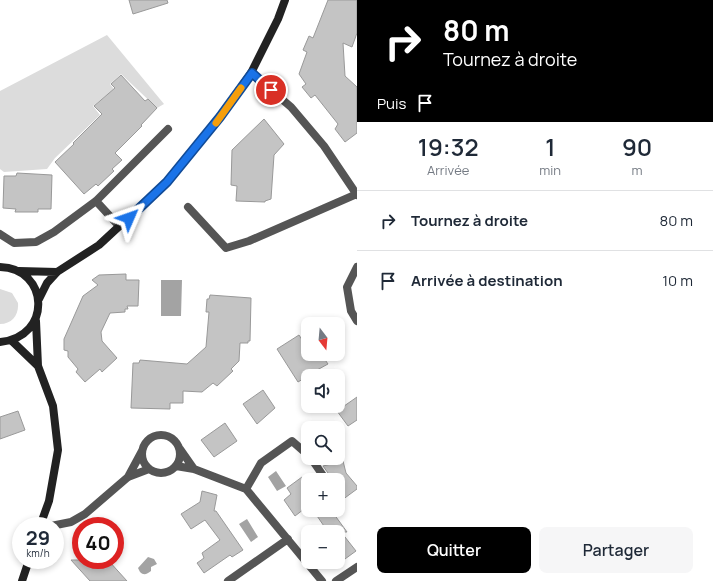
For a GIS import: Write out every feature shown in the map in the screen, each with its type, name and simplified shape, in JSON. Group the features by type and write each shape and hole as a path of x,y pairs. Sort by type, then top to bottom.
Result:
{"street":[{"path":"44,517 49,502 58,450 53,406 38,366 36,320 39,299 47,283 57,272 99,245 167,182 220,117 252,73 278,19 285,0"},
{"path":"188,207 226,248 249,241 357,195 324,146 291,107 252,73"},
{"path":"0,234 14,243 36,242 54,232 96,202 168,129"},
{"path":"96,202 119,226"},
{"path":"0,267 19,271 57,272"},
{"path":"357,267 347,287 351,311 357,321"},
{"path":"19,271 28,278 35,288 39,299"},
{"path":"0,342 12,341 26,333 36,320"},
{"path":"12,341 38,366"},
{"path":"128,477 148,440 159,435 171,438 179,447 194,470"},
{"path":"246,489 261,463 292,441 301,449"},
{"path":"142,451 142,458 149,469 160,473 171,470 176,466 180,457 179,447"},
{"path":"176,466 194,470 246,489 322,581"},
{"path":"64,523 71,522 85,514 128,477 149,469"},
{"path":"228,581 288,539"},
{"path":"336,581 357,567"},
{"path":"22,581 26,569"}],"shaded area":[{"path":"107,35 164,104 157,108 121,74 110,84 114,89 93,106 100,115 55,158 47,169 4,172 0,169 0,91"},
{"path":"161,280 182,280 181,316 161,316"},
{"path":"0,289 12,293 18,303 14,318 4,324 0,324"},
{"path":"276,471 286,486 277,491 268,477"},
{"path":"247,519 258,537 251,542 239,524"},
{"path":"148,557 154,559 157,564 151,567 150,572 143,574 138,568"}],"building":[{"path":"129,0 167,0 168,3 133,14"},
{"path":"328,0 357,0 357,33 352,47 343,43 345,76 357,87 357,133 345,142 335,129 338,124 315,95 311,98 302,87 306,84 299,74 307,52 303,50 309,36 313,38"},
{"path":"121,75 145,101 148,99 157,108 141,125 142,126 115,153 122,160 112,169 114,171 98,186 96,184 84,194 55,162 102,114 94,106 115,88 111,84"},
{"path":"264,119 284,144 274,155 271,199 265,202 236,201 237,186 231,185 232,150"},
{"path":"17,173 52,175 51,209 38,209 38,212 15,212 16,209 3,208 4,176 16,176"},
{"path":"126,274 126,280 139,280 138,306 127,306 128,309 125,309 125,312 110,313 101,332 102,341 117,358 102,372 100,369 85,382 76,372 78,369 68,357 68,351 64,350 64,339 83,296 98,285 92,280 99,275"},
{"path":"210,295 251,298 250,341 248,341 248,343 240,343 239,361 231,369 233,371 217,386 213,383 202,392 183,391 183,403 170,403 170,409 131,408 133,363 139,363 140,360 187,364 206,347 209,312 206,312 207,299 209,299"},
{"path":"299,335 301,338 301,361 326,361 328,364 319,369 301,369 301,380 298,382 277,349"},
{"path":"263,390 275,408 257,424 243,404"},
{"path":"357,397 357,420 348,426 338,413 345,413 345,405"},
{"path":"18,411 25,430 0,439 0,417"},
{"path":"225,423 237,441 214,457 201,440"},
{"path":"344,465 346,473 357,486 357,489 345,498 345,473 328,473 323,466"},
{"path":"301,478 301,511 295,516 284,500 291,494 287,488"},
{"path":"202,491 217,495 214,511 216,511 243,550 232,557 230,555 204,573 197,563 204,558 202,553 220,540 205,520 191,529 181,514 200,502"},
{"path":"318,517 336,517 342,525 323,525"},
{"path":"345,537 356,551 345,559"},
{"path":"79,569 116,569 127,581 90,581"}],"slow traffic":[{"path":"216,123 241,88"}],"route":[{"path":"129,218 167,182 220,117 252,73 271,90"}]}
